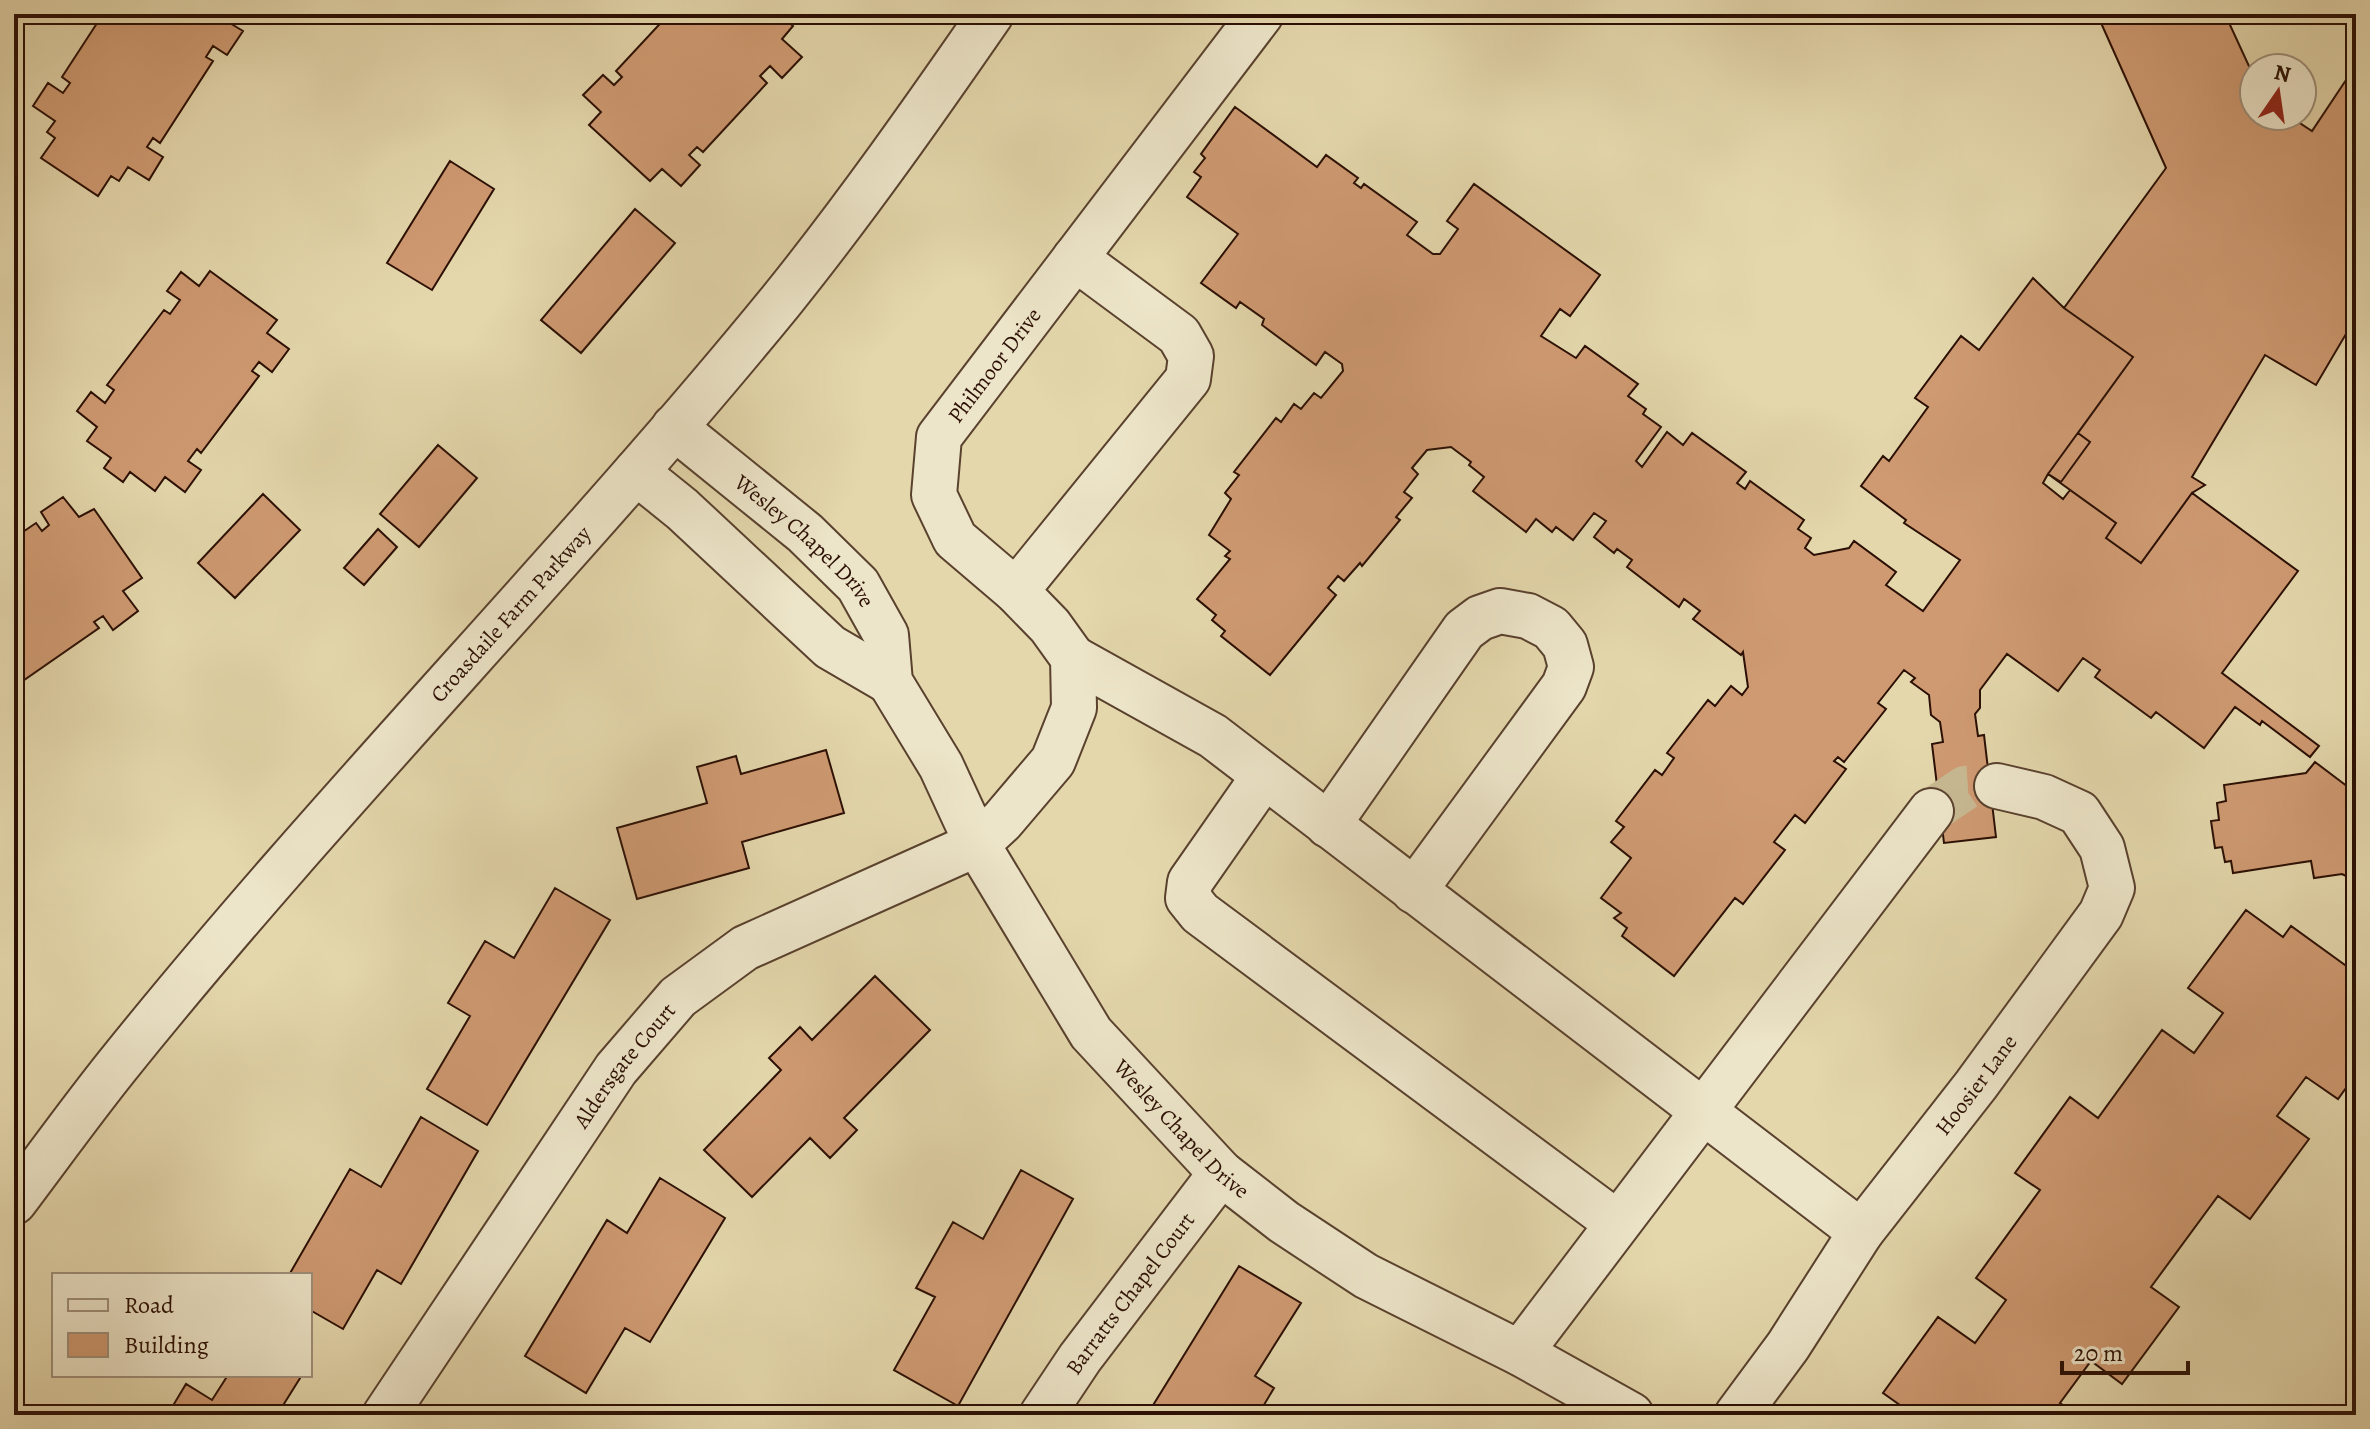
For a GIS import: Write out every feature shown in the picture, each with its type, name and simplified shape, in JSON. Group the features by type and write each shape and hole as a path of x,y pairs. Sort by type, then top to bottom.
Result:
{"street":[{"name":"Croasdaile Farm Parkway","path":"14,1202 116,1068 206,959 674,427 844,219 991,14"},
{"name":"Philmoor Drive","path":"1073,658 1050,626 1016,591 955,539 934,495 939,437 1261,14"},
{"path":"1016,591 1188,379 1191,356 1179,335 1075,258"},
{"name":"Wesley Chapel Drive","path":"674,427 812,541 858,585 886,635 890,682 947,777 977,844 1091,1033 1221,1173 1284,1222 1366,1276 1520,1353 1631,1415"},
{"name":"Wesley Chapel Drive","path":"636,472 682,509 830,647 890,682"},
{"path":"769,589 812,541"},
{"path":"1328,825 1464,630 1500,611 1528,616 1551,628 1565,645 1571,667 1564,686 1414,891"},
{"path":"1073,658 1213,736 1861,1232"},
{"path":"977,844 1002,821 1053,761 1074,708 1073,658"},
{"path":"1264,776 1190,882 1188,898 1200,913 1617,1223"},
{"name":"Hoosier Lane","path":"1737,1415 1788,1346 1861,1232 2101,914 2112,888 2102,848 2079,813 2044,797 1997,786"},
{"path":"1520,1353 1931,811"},
{"name":"Aldersgate Court","path":"385,1415 616,1069 678,997 745,948 977,844"},
{"name":"Barratts Chapel Court","path":"1042,1415 1080,1358 1221,1173"}],"building":[{"path":"103,14 226,14 223,19 243,31 227,55 213,46 206,57 213,61 160,143 153,138 147,147 163,157 149,180 128,167 119,181 111,176 98,196 41,158 55,138 47,132 55,121 33,106 48,83 63,93 70,83 62,77"},
{"path":"669,14 780,14 793,26 782,39 802,57 782,78 770,66 760,76 767,83 703,152 697,147 689,155 700,165 681,186 662,169 650,181 589,125 601,112 583,95 603,75 614,85 622,77 616,71"},
{"path":"2097,14 2225,14 2242,52 2238,52 2238,132 2318,132 2318,122 2356,65 2356,230 2346,334 2316,385 2265,355 2192,477 2205,485 2192,493 2141,563 2106,538 2116,523 2048,474 2133,357 2064,308 2166,168"},
{"path":"1235,107 1317,167 1326,155 1358,178 1354,183 1361,188 1364,184 1417,222 1407,235 1433,254 1440,254 1458,229 1447,221 1474,184 1600,275 1570,316 1560,309 1541,336 1576,358 1585,346 1638,384 1628,396 1646,409 1643,414 1661,427 1636,461 1642,467 1667,432 1683,445 1692,433 1746,472 1737,483 1745,489 1750,481 1804,520 1798,529 1811,538 1805,548 1814,555 1849,548 1854,541 1896,572 1886,585 1923,611 1960,560 1904,523 1906,520 1861,486 1883,456 1889,461 1928,407 1915,398 1961,336 1979,350 2033,278 2064,308 2133,357 2078,433 2090,442 2061,482 2048,474 2043,483 2063,499 2070,490 2116,523 2106,538 2141,563 2192,493 2298,571 2222,673 2319,746 2310,757 2262,721 2260,725 2235,707 2204,748 2156,712 2151,718 2095,677 2100,670 2083,658 2058,691 2007,654 1980,690 1980,708 1975,714 1978,736 1984,735 1996,837 1944,843 1932,744 1943,742 1940,722 1931,715 1929,695 1911,682 1915,678 1904,670 1878,703 1886,709 1844,762 1838,757 1834,761 1846,769 1805,823 1795,815 1774,842 1785,850 1743,904 1735,898 1674,976 1622,936 1627,928 1614,918 1621,913 1601,898 1631,858 1611,842 1624,827 1616,821 1655,770 1662,775 1674,758 1667,753 1708,700 1715,706 1731,686 1742,695 1748,687 1743,652 1741,655 1693,619 1700,611 1684,599 1679,607 1627,567 1632,560 1617,549 1614,553 1594,537 1606,521 1594,513 1573,540 1556,527 1552,532 1536,519 1526,532 1473,491 1484,477 1469,465 1471,462 1451,447 1427,450 1412,468 1418,474 1404,492 1412,498 1396,517 1400,520 1362,566 1360,563 1344,581 1338,576 1328,588 1336,595 1270,675 1221,636 1225,631 1212,620 1216,615 1197,599 1230,559 1225,556 1230,551 1209,535 1231,499 1225,493 1239,475 1234,472 1276,418 1281,422 1294,404 1301,409 1314,393 1321,398 1343,371 1342,364 1325,352 1316,365 1262,325 1264,319 1240,302 1236,308 1201,283 1238,234 1187,197 1201,177 1194,172 1205,158 1201,154"},
{"path":"450,161 494,189 432,290 387,263"},
{"path":"635,209 675,243 581,353 541,320"},
{"path":"2356,230 2356,335 2346,334"},
{"path":"210,271 277,320 267,333 289,349 272,372 259,362 252,371 259,376 201,453 197,449 188,461 201,470 185,492 165,477 155,491 130,472 123,482 104,468 111,458 87,441 97,427 77,411 91,392 105,403 114,390 107,385 164,310 170,314 180,300 167,291 181,272 199,286"},
{"path":"438,445 477,478 419,547 380,514"},
{"path":"263,494 300,530 235,598 198,563"},
{"path":"63,497 79,517 94,509 142,578 123,591 138,611 113,630 103,616 94,622 99,628 14,687 14,538 36,523 42,531 49,525 41,512"},
{"path":"378,529 397,547 364,585 344,568"},
{"path":"826,750 844,813 742,842 749,868 637,899 617,828 707,803 697,767 736,756 741,774"},
{"path":"2315,762 2356,793 2356,881 2342,874 2314,878 2311,861 2233,873 2231,861 2225,862 2222,847 2215,848 2211,821 2219,820 2217,803 2226,801 2224,785 2306,773"},
{"path":"555,888 610,920 487,1125 427,1089 470,1016 448,1003 485,941 514,958"},
{"path":"2246,910 2283,937 2291,926 2356,973 2356,1074 2338,1099 2306,1077 2277,1116 2309,1139 2250,1219 2218,1196 2151,1287 2179,1307 2122,1384 2091,1361 2060,1403 2077,1415 1914,1415 1883,1393 1938,1317 1975,1343 2006,1300 1976,1278 2040,1190 2015,1173 2070,1097 2098,1118 2162,1030 2194,1053 2223,1013 2188,988"},
{"path":"875,976 930,1030 844,1118 857,1130 830,1158 810,1138 752,1197 704,1150 781,1070 769,1058 800,1027 812,1040"},
{"path":"421,1117 478,1151 401,1284 377,1270 343,1329 312,1311 312,1273 290,1273 350,1169 381,1187"},
{"path":"1021,1170 1073,1199 958,1406 894,1370 935,1297 916,1288 953,1222 983,1239"},
{"path":"660,1178 725,1218 650,1342 625,1328 586,1393 525,1356 607,1220 627,1233"},
{"path":"1239,1266 1301,1303 1255,1376 1274,1388 1258,1415 1147,1415"},
{"path":"227,1377 301,1377 277,1415 168,1414 186,1384 212,1400"}],"tunnel":[{"path":"1931,811 1965,788 1997,786"}]}
